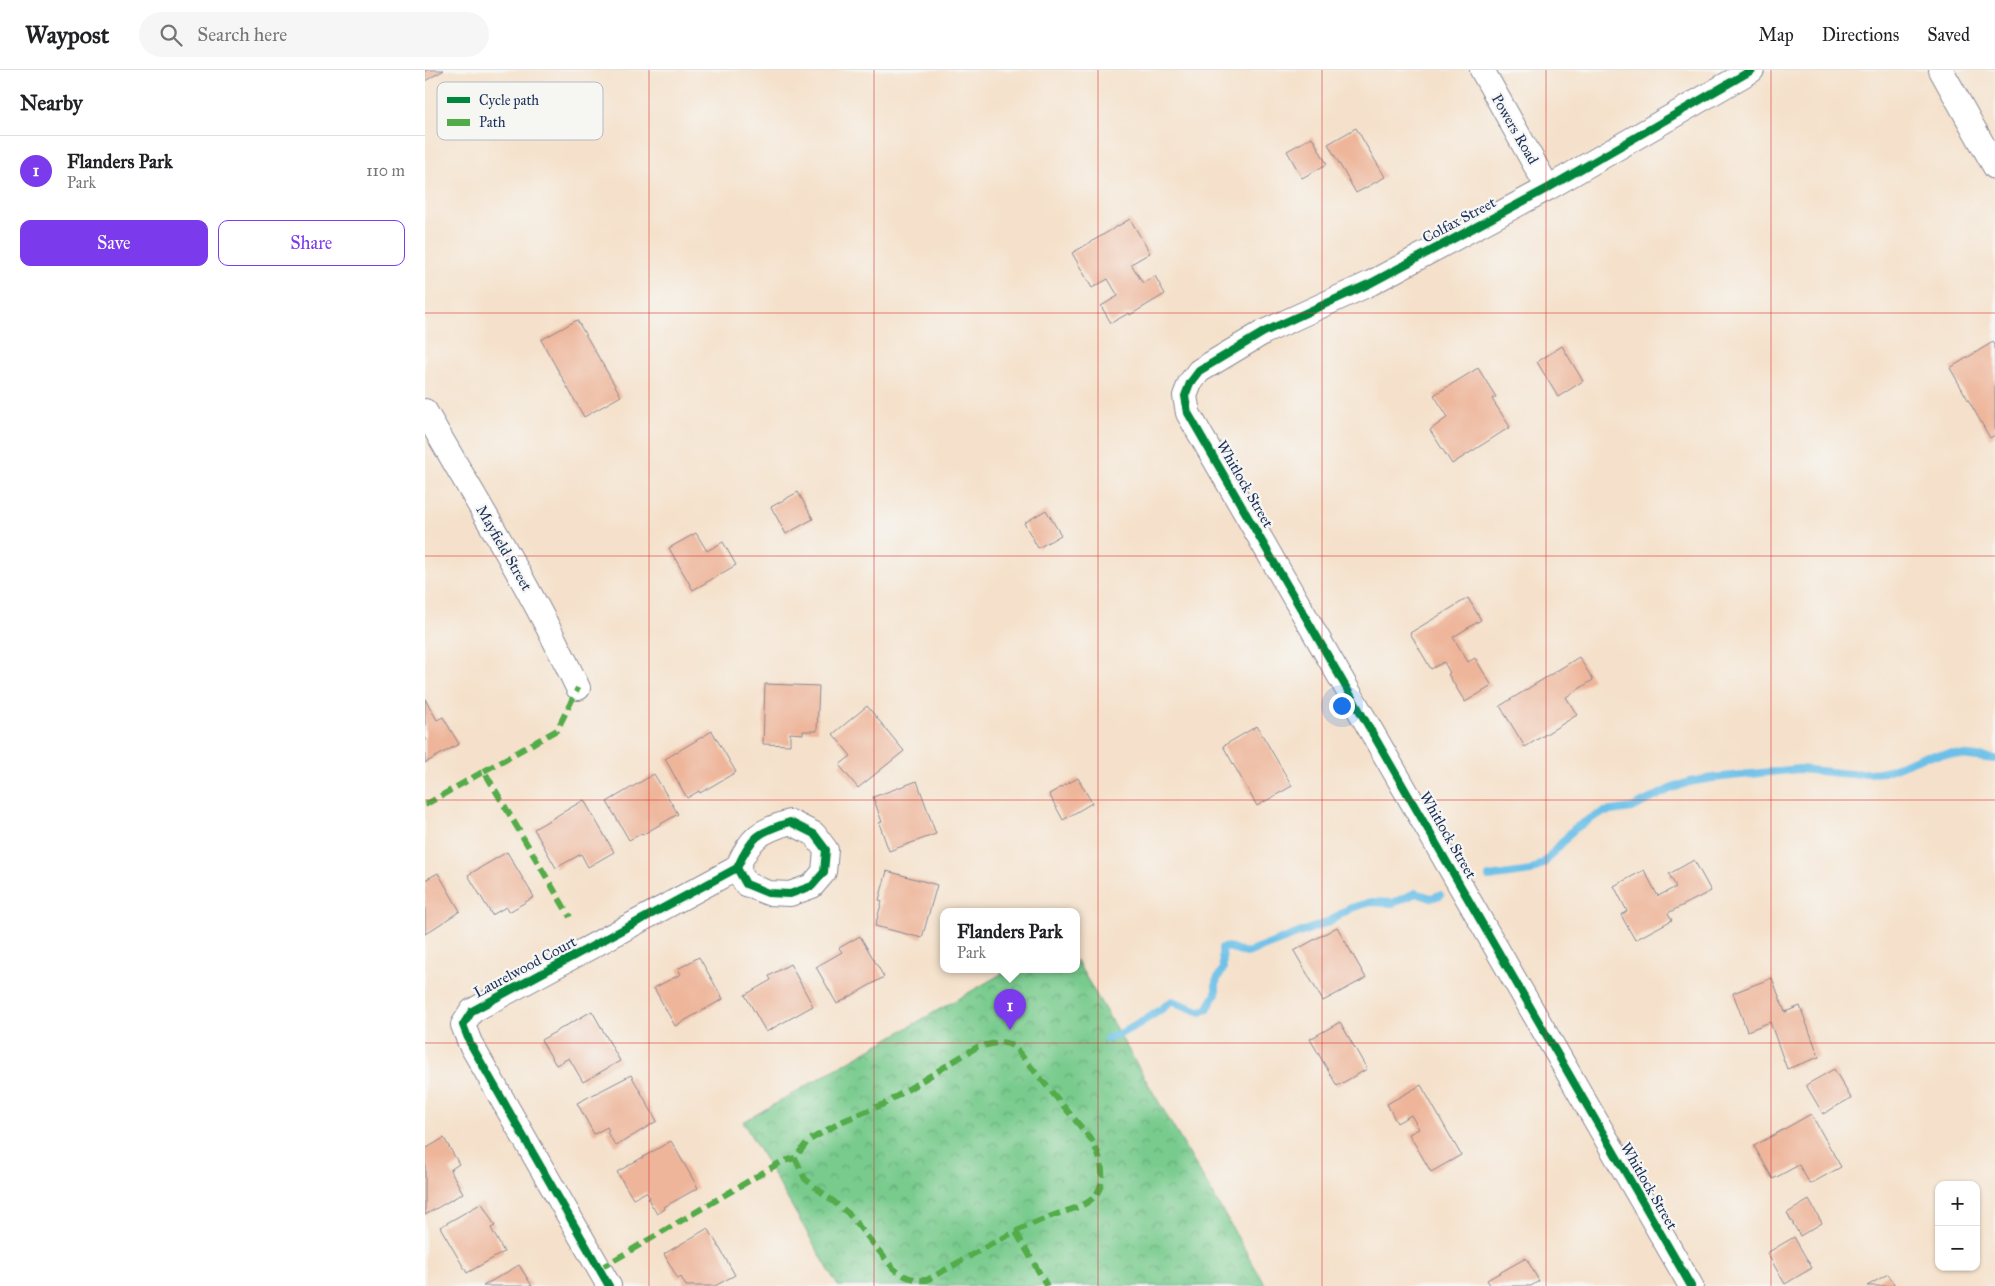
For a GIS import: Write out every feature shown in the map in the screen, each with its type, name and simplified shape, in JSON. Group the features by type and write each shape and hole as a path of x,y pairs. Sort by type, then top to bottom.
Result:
{"street":[{"name":"Powers Road","path":"1482,70 1548,188"},
{"name":"Colfax Street","path":"1185,396 1190,383 1199,371 1264,332 1371,283 1548,188 1753,70"},
{"path":"1941,70 1995,167"},
{"name":"Whitlock Street","path":"1185,396 1188,413 1691,1286"},
{"name":"Mayfield Street","path":"425,411 532,596 578,688"},
{"name":"Laurelwood Court","path":"609,1286 470,1043 463,1025 472,1011 737,868"}],"green space":[{"path":"1080,967 1266,1286 838,1286 743,1122 1003,973 1080,973"}],"building":[{"path":"425,70 444,70 425,81"},
{"path":"1356,128 1385,177 1356,193 1328,144"},
{"path":"1312,137 1327,164 1302,178 1287,151"},
{"path":"1130,219 1150,253 1131,264 1143,283 1155,276 1165,294 1130,315 1129,313 1111,323 1101,306 1118,296 1108,279 1092,288 1072,253"},
{"path":"577,320 621,396 584,417 541,340"},
{"path":"1993,342 1995,345 1995,435 1990,438 1950,368"},
{"path":"1562,346 1583,381 1558,397 1537,362"},
{"path":"1478,368 1496,397 1492,399 1510,427 1452,464 1430,430 1448,417 1434,395"},
{"path":"798,492 813,519 786,534 771,507"},
{"path":"1046,510 1061,535 1038,548 1024,523"},
{"path":"696,533 707,551 723,542 736,565 693,590 669,548"},
{"path":"1468,598 1481,620 1453,637 1468,662 1475,658 1492,686 1465,702 1448,674 1450,673 1444,662 1431,669 1410,633"},
{"path":"1579,657 1593,680 1566,697 1577,715 1525,747 1500,706"},
{"path":"765,684 819,686 817,731 803,731 803,734 790,733 790,745 763,744"},
{"path":"425,699 437,720 443,717 459,744 425,763"},
{"path":"867,706 904,751 858,788 839,765 851,756 833,734"},
{"path":"1257,726 1292,786 1257,806 1223,746"},
{"path":"712,731 736,772 700,793 699,791 687,798 665,759"},
{"path":"654,774 678,814 642,835 629,840 607,802"},
{"path":"1078,778 1092,803 1063,820 1049,794"},
{"path":"917,781 936,834 889,851 879,823 882,822 873,797"},
{"path":"584,800 614,852 588,867 581,854 556,868 534,829"},
{"path":"507,852 534,897 509,912 506,907 492,915 468,875"},
{"path":"1694,860 1711,891 1668,913 1672,920 1635,940 1621,915 1627,911 1614,886 1644,870 1658,896 1676,887 1669,874"},
{"path":"887,871 937,885 922,938 875,926 882,901 879,900"},
{"path":"438,873 460,911 425,934 425,880"},
{"path":"1337,927 1366,978 1323,1001 1294,951"},
{"path":"860,936 884,977 837,1004 816,967 842,952 839,948"},
{"path":"699,957 723,999 675,1026 654,988 681,974 678,969"},
{"path":"790,964 813,1006 766,1032 745,995 771,980 769,976"},
{"path":"1772,978 1785,1012 1800,1006 1819,1057 1787,1069 1770,1022 1747,1031 1733,993"},
{"path":"592,1011 620,1061 583,1082 569,1058 556,1065 541,1040"},
{"path":"1340,1022 1367,1069 1337,1086 1310,1039"},
{"path":"1834,1069 1851,1098 1823,1114 1806,1085"},
{"path":"631,1075 657,1121 616,1146 607,1132 609,1131 607,1127 594,1134 577,1103"},
{"path":"1421,1085 1461,1155 1431,1172 1409,1134 1419,1129 1411,1115 1397,1123 1387,1104"},
{"path":"1811,1114 1841,1167 1810,1184 1799,1165 1773,1179 1754,1146"},
{"path":"444,1138 459,1164 450,1170 463,1193 425,1215 425,1149"},
{"path":"671,1141 698,1188 664,1207 665,1209 657,1214 646,1192 633,1199 617,1172"},
{"path":"1809,1200 1822,1223 1800,1236 1787,1213"},
{"path":"482,1203 495,1226 491,1228 504,1252 467,1273 440,1227"},
{"path":"708,1228 735,1275 715,1286 686,1286 681,1277 678,1279 664,1254"},
{"path":"1794,1237 1812,1268 1785,1284 1767,1253"},
{"path":"1526,1258 1539,1281 1531,1286 1491,1286 1487,1280"},
{"path":"519,1265 532,1286 483,1286"},
{"path":"1888,1274 1895,1286 1867,1286"}],"waterway":[{"path":"1489,877 1531,871 1544,863 1574,829 1590,819 1604,812 1632,808 1670,789 1689,782 1799,769 1850,774 1884,772 1925,756 1951,754 1995,759"},
{"path":"1107,1039 1141,1023 1172,1001 1201,1012 1207,1009 1216,994 1216,981 1223,969 1222,948 1229,947 1247,953 1328,922 1351,908 1371,902 1393,903 1416,893 1431,898 1440,895"}],"marked path":[{"path":"484,771 557,730 578,688"},
{"path":"425,805 484,771 570,917"},
{"path":"1001,1042 1009,1044 1016,1049 1091,1139 1102,1167 1102,1182 1095,1196 1083,1205 1040,1220 991,1244 927,1280 904,1276 893,1268 848,1213 805,1179 795,1158 808,1141 843,1121 884,1104 977,1047 1001,1042"},
{"path":"599,1269 781,1162 795,1158"},
{"path":"1016,1232 1047,1286"}],"cycle path":[{"path":"1691,1286 1188,413 1185,396 1190,383 1199,371 1264,332 1371,283 1548,188 1752,70"},
{"path":"609,1286 470,1043 463,1025 472,1011 737,868 751,842 770,829 790,822 814,834 826,850 824,872 812,886 790,894 768,893 746,884 737,868"}],"place":[{"name":"Flanders Park","path":"1010,1030"}]}
